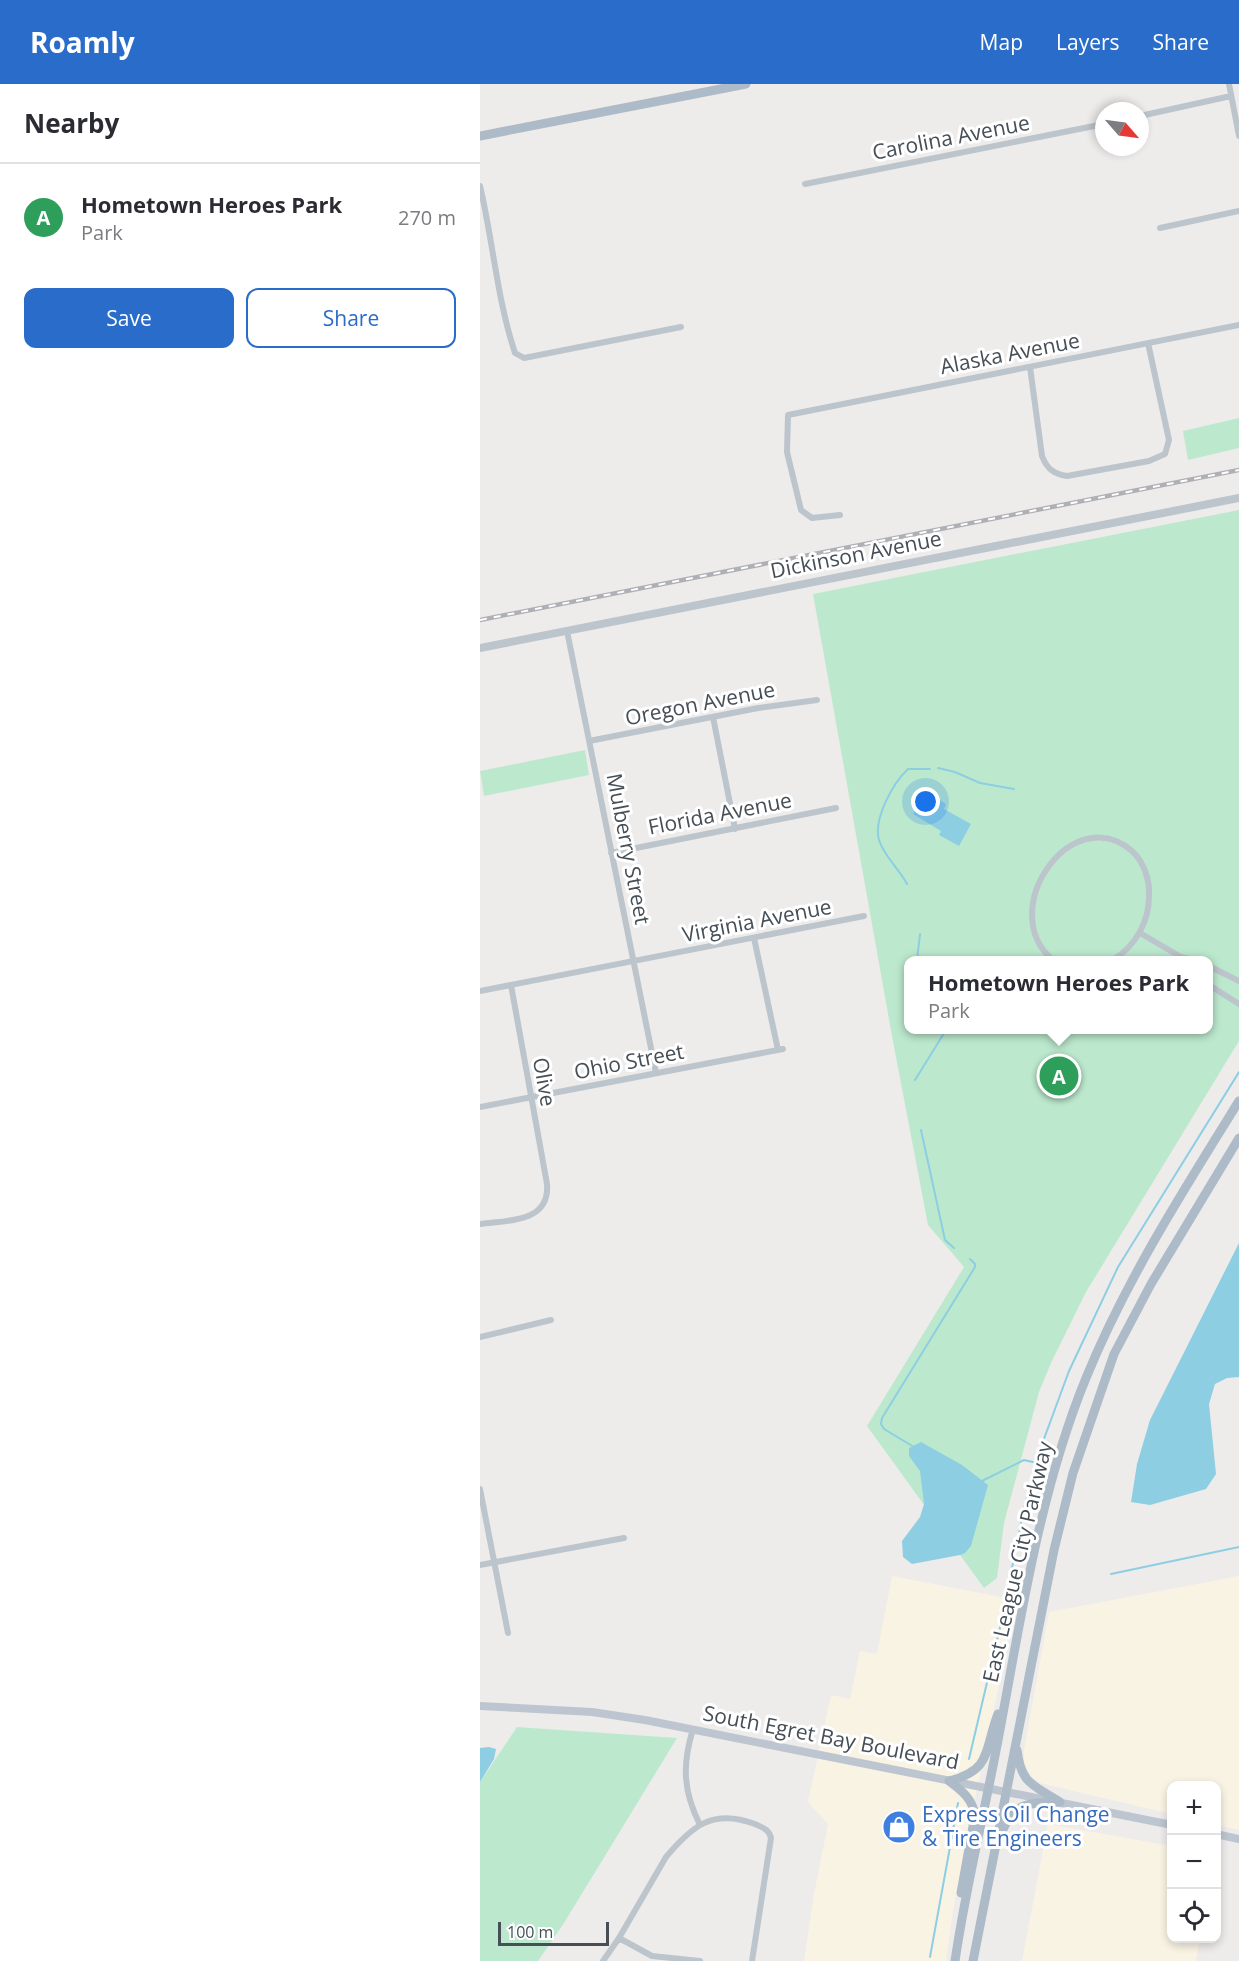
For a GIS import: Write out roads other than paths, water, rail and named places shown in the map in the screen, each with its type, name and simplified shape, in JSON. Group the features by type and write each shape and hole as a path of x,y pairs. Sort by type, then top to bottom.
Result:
{"main road":[{"path":"480,136 746,84"},
{"name":"East League City Parkway","path":"955,1961 1006,1696 1049,1494 1065,1437 1085,1381 1112,1318 1138,1268 1239,1101"},
{"name":"East League City Parkway","path":"972,1961 1062,1511 1073,1473 1114,1354 1151,1284 1239,1138"},
{"path":"949,1781 971,1773 981,1765 992,1729 1006,1696"},
{"name":"South Egret Bay Boulevard","path":"480,1706 592,1712 645,1720 1167,1824"},
{"path":"1016,1739 1019,1768 1022,1774 1028,1781 1060,1802"},
{"path":"949,1781 968,1796 975,1815 961,1892 963,1912"},
{"path":"992,1857 1007,1818 1014,1810 1031,1803 1060,1802"},
{"path":"1221,1835 1239,1839"}],"street":[{"path":"1229,84 1239,136"},
{"path":"1149,114 1231,96"},
{"name":"Carolina Avenue","path":"805,184 1095,126"},
{"path":"480,186 508,334 515,353 524,358 681,327"},
{"path":"1160,228 1239,211"},
{"name":"Alaska Avenue","path":"840,515 812,518 801,510 787,452 788,416 1239,325"},
{"path":"1030,367 1042,456 1046,465 1056,474 1067,476 1149,461 1165,454 1170,440 1148,343"},
{"name":"Dickinson Avenue","path":"480,648 1239,498"},
{"name":"Mulberry Street","path":"567,631 656,1074"},
{"name":"Oregon Avenue","path":"590,741 817,700"},
{"path":"713,717 735,829"},
{"name":"Florida Avenue","path":"611,853 836,808"},
{"path":"1049,956 1042,949 1032,926 1036,893 1046,870 1058,855 1089,838 1119,842 1139,859 1149,884 1148,909 1140,933 1118,956"},
{"name":"Virginia Avenue","path":"480,991 633,963 864,916"},
{"path":"1140,933 1177,956"},
{"name":"Ohio Street","path":"480,1107 780,1049 754,938"},
{"path":"1213,968 1239,981"},
{"name":"Olive","path":"480,1224 534,1214 545,1202 547,1184 511,985"},
{"path":"1213,987 1238,1000"},
{"path":"480,1336 551,1320"},
{"path":"480,1489 508,1633"},
{"path":"480,1565 624,1538"},
{"path":"693,1729 686,1758 686,1788 690,1806 700,1825"},
{"path":"603,1961 666,1857 684,1835 700,1825 722,1818 749,1822 770,1832 771,1839 752,1961"},
{"path":"619,1938 652,1956 700,1961"}],"water":[{"path":"926,792 946,804 944,809 971,824 959,846 939,835 941,831 913,814"},
{"path":"1239,1243 1239,1377 1227,1378 1215,1384 1209,1404 1216,1474 1206,1489 1150,1505 1131,1502 1137,1464 1150,1420"},
{"path":"921,1442 962,1465 988,1485 971,1546 965,1553 912,1564 903,1557 902,1541 920,1517 924,1504 920,1471 909,1456 909,1448"},
{"path":"480,1748 496,1749 494,1759 480,1782"}],"waterway":[{"path":"938,768 955,772 980,783 1014,789"},
{"path":"907,884 881,846 879,822 886,802 902,775 908,769 930,769"},
{"path":"917,956 920,934"},
{"path":"915,1080 944,1034"},
{"path":"1006,1598 1024,1508 1041,1447 1069,1371 1118,1267 1239,1072"},
{"path":"921,1130 945,1240 954,1248"},
{"path":"914,1447 884,1429 881,1424 882,1418 975,1267 970,1259"},
{"path":"982,1481 1024,1460 1037,1463"},
{"path":"1111,1574 1239,1547"},
{"path":"969,1759 1001,1623"},
{"path":"930,1957 958,1803"}],"railway":[{"path":"480,620 1239,470"}],"place":[{"name":"Hometown Heroes Park","path":"1059,1076"},
{"name":"Express Oil Change & Tire Engineers","path":"899,1827"}]}
